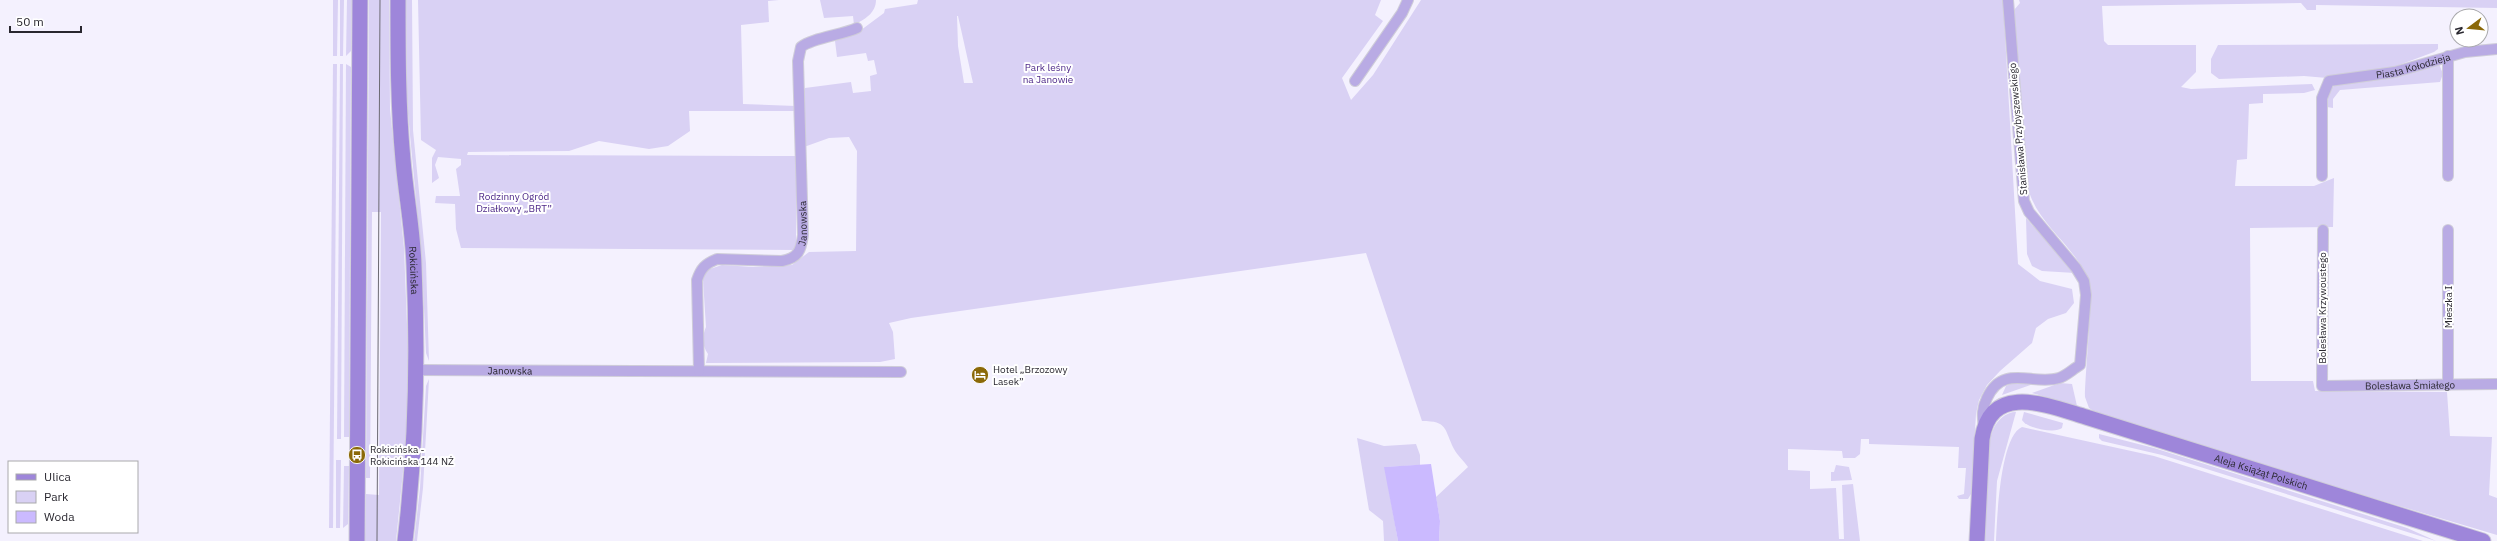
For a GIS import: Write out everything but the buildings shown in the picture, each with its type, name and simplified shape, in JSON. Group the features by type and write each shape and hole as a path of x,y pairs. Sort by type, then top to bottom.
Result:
{"main road":[{"path":"357,541 360,0"},
{"name":"Rokicińska","path":"398,0 398,85 414,264 417,370 416,433 405,541"},
{"name":"Stanisława Przybyszewskiego","path":"1977,541 1982,439 1984,428 1993,413 2004,405 2019,402 2040,403"},
{"name":"Aleja Książąt Polskich","path":"2040,403 2483,541"}],"street":[{"path":"1355,81 1402,13 1408,0"},
{"name":"Stanisława Przybyszewskiego","path":"1984,428 1983,407 1989,393 1998,383 2008,378 2016,377 2058,378 2080,365 2086,295 2081,275 2029,212 2024,201 2008,0"},
{"name":"Janowska","path":"699,371 697,280 700,270 707,263 717,259 791,260 798,255 802,248 803,235 798,61 801,47 810,42 840,36 857,28"},
{"name":"Piasta Kołodzieja","path":"2322,176 2322,98 2329,81 2395,72 2448,56 2497,49"},
{"path":"2448,56 2448,176"},
{"name":"Bolesława Krzywoustego","path":"2322,386 2323,230"},
{"name":"Mieszka I","path":"2448,230 2448,385"},
{"name":"Janowska","path":"417,370 901,372"},
{"name":"Bolesława Śmiałego","path":"2322,386 2497,384"}],"green space":[{"path":"333,0 338,0 337,56 333,56"},
{"path":"340,0 344,0 343,56 340,56"},
{"path":"347,0 352,0 351,51 346,56"},
{"path":"369,0 389,0 390,109 404,248 408,350 407,432 396,541 365,541 366,494 379,495 381,212 372,212 370,478 366,478"},
{"path":"406,0 412,0 413,130 426,263 429,361 426,353 422,263 407,103"},
{"name":"Rodzinny Ogród Działkowy „BRT”","path":"418,0 779,0 768,1 769,22 741,25 743,104 796,106 796,111 689,111 690,131 668,146 649,149 599,141 569,151 468,152 467,155 796,156 796,250 461,248 456,229 455,204 435,203 436,196 460,196 456,169 461,165 461,159 438,157 435,165 439,178 432,183 432,158 436,150 421,140"},
{"path":"820,0 876,0 876,5 866,18 854,25 853,16 824,18"},
{"name":"Park leśny na Janowie","path":"918,0 1381,0 1375,15 1383,21 1342,78 1351,100 1373,75 1421,0 2003,0 2018,264 2040,281 2072,289 2074,303 2066,313 2048,319 2036,328 2032,343 2000,371 1987,385 1979,400 1976,414 1971,494 1968,499 1959,499 1957,496 1964,494 1966,468 1958,468 1959,447 1869,444 1869,439 1861,439 1860,454 1855,458 1843,458 1842,451 1788,449 1788,470 1810,471 1810,489 1836,488 1839,539 1844,539 1842,485 1853,484 1860,541 1439,541 1440,521 1436,497 1468,467 1455,451 1446,431 1441,425 1430,421 1422,421 1366,253 911,318 889,323 893,332 895,359 880,362 706,363 708,354 703,341 706,327 703,280 707,270 722,265 753,267 792,265 809,252 856,251 857,151 849,137 829,138 804,147 803,93 805,88 851,82 853,93 871,91 870,76 877,74 874,60 868,61 866,53 837,57 835,41 857,33 884,13 885,9 917,4","holes":["958,16 973,83 964,83 958,46"]},
{"path":"2019,0 2497,0 2497,8 2316,5 2316,10 2307,10 2301,3 2102,6 2104,41 2108,45 2196,45 2196,72 2181,87 2191,89 2312,84 2315,90 2304,93 2263,94 2263,103 2249,104 2247,159 2237,160 2235,186 2314,186 2334,178 2333,227 2250,228 2251,381 2313,381 2315,391 2447,392 2450,436 2492,437 2489,495 2497,498 2497,535 2265,466 2095,412 2089,408 2085,397 2089,332 2088,283 2085,273 2071,251 2038,212 2028,188 2014,10 2020,3"},
{"path":"2438,44 2438,49 2434,52 2383,71 2327,78 2304,76 2219,79 2211,73 2211,59 2218,45"},
{"path":"333,64 337,64 333,528 329,528"},
{"path":"340,64 343,64 341,439 337,439"},
{"path":"346,64 351,67 349,437 344,437"},
{"path":"2439,64 2443,74 2440,82 2340,90 2333,99 2333,108 2327,107 2326,101 2328,95 2335,85 2391,77"},
{"path":"2026,218 2075,273 2042,271 2032,266 2027,254"},
{"path":"429,379 423,488 417,541 414,541 420,488 426,386"},
{"path":"2014,382 2036,383 2002,395 2006,386"},
{"path":"2060,383 2072,384 2077,406 2032,393"},
{"path":"2016,412 1997,481 1994,541 1985,541 1987,467 1990,439 1999,420 2009,413"},
{"path":"2024,412 2063,423 2062,428 2058,430 2047,430 2035,428 2022,420"},
{"path":"2022,427 2154,456 2423,541 1996,541 1997,515 2004,461 2015,434"},
{"path":"2099,434 2154,448 2407,528 2436,541 2162,455 2102,441 2099,438"},
{"path":"1357,438 1384,446 1416,444 1420,455 1420,465 1385,467 1398,541 1384,541 1383,521 1369,510"},
{"path":"336,460 341,460 340,528 336,528"},
{"path":"1836,465 1849,467 1852,480 1831,481 1831,472 1834,472"},
{"path":"344,466 349,466 348,524 343,528"}],"water":[{"path":"1431,464 1440,521 1439,541 1398,541 1384,467"}],"tram line":[{"path":"377,541 380,0"}],"place":[{"name":"Hotel „Brzozowy Lasek”","path":"980,375"},
{"name":"Rokicińska - Rokicińska 144 NŻ","path":"357,455"}]}
